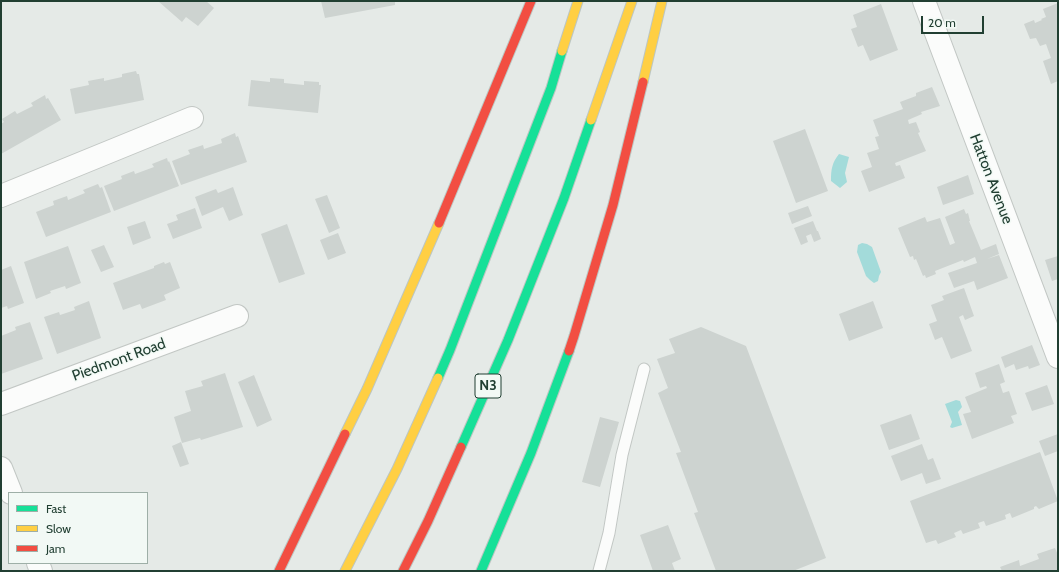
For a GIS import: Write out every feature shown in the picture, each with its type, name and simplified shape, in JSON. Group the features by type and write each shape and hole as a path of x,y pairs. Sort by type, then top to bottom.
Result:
{"highway":[{"path":"279,571 367,389 433,238 531,1"},
{"path":"345,571 397,469 450,350 551,88 578,1"},
{"name":"N3","path":"403,571 428,521 508,340 564,198 632,1"},
{"path":"481,571 531,453 574,336 613,205 662,1"}],"street":[{"name":"Hatton Avenue","path":"924,1 1058,357"},
{"path":"1,196 192,118"},
{"name":"Piedmont Road","path":"1,404 237,316"},
{"path":"1,468 11,492"}],"lane":[{"path":"599,571 609,533 622,455 644,369"}],"water":[{"path":"839,154 849,157 845,173 847,182 840,188 831,181 832,166"},
{"path":"862,243 872,247 881,272 878,281 874,283 866,276 857,252 858,245"},
{"path":"956,400 960,401 962,407 958,412 962,425 952,428 950,427 952,422 945,404"}],"building":[{"path":"158,1 206,1 214,8 198,26 186,17 182,22"},
{"path":"321,1 399,2 395,2 395,5 325,18"},
{"path":"1058,3 1058,81 1051,84 1043,61 1051,58 1046,44 1040,46 1036,38 1030,39 1024,24 1034,20 1035,23 1042,20 1041,19 1046,17 1043,9"},
{"path":"881,4 898,50 870,61 863,45 858,47 851,29 857,27 853,15"},
{"path":"136,71 137,74 139,74 144,100 75,114 70,89 89,85 88,81 104,78 104,81 122,77 122,74"},
{"path":"270,78 284,79 284,83 304,85 304,81 319,82 319,85 321,85 318,113 248,106 251,80 270,82"},
{"path":"932,87 940,106 921,112 922,114 908,120 909,124 916,122 920,132 918,133 926,151 895,163 896,166 900,165 905,178 869,192 861,171 872,167 867,153 879,149 875,137 879,136 873,120 903,109 900,102 916,96 916,93"},
{"path":"45,95 46,99 48,98 61,120 1,154 1,124 4,122 2,119 15,111 17,114 33,106 31,103"},
{"path":"805,129 828,191 796,203 773,141"},
{"path":"235,133 236,137 238,136 247,162 181,185 172,161 190,154 188,150 203,145 204,149 222,143 221,139"},
{"path":"167,158 179,186 114,211 104,186 122,179 121,176 134,171 135,174 154,167 152,164"},
{"path":"968,175 974,194 943,205 937,187"},
{"path":"98,184 100,188 102,187 111,212 46,237 36,212 54,205 53,201 67,196 68,200 85,193 83,190"},
{"path":"233,187 243,215 229,221 223,207 202,216 195,197 216,189 218,193"},
{"path":"327,195 340,228 329,233 315,199"},
{"path":"808,206 812,216 792,224 788,213"},
{"path":"195,208 202,228 173,239 167,224 178,220 176,215"},
{"path":"964,209 966,214 968,213 969,221 981,250 996,244 999,254 987,259 999,255 1008,278 977,290 974,281 954,288 948,273 977,263 975,257 935,271 936,274 926,278 925,275 923,276 916,259 914,260 913,256 910,257 898,228 925,217 927,222 940,218 950,245 955,243 945,217"},
{"path":"145,221 151,238 133,245 127,227"},
{"path":"813,221 821,239 814,242 811,234 806,236 808,242 801,245 794,228"},
{"path":"287,224 305,274 279,283 261,234"},
{"path":"338,233 346,253 328,260 320,240"},
{"path":"104,245 114,267 101,272 91,250"},
{"path":"68,246 81,283 66,289 65,286 50,291 51,293 36,299 24,262"},
{"path":"1058,256 1058,279 1052,281 1045,260"},
{"path":"164,262 165,264 170,262 180,288 164,295 166,300 142,309 140,304 123,310 113,283 154,268 154,266"},
{"path":"11,266 24,303 8,309 7,306 1,308 1,270"},
{"path":"964,288 974,316 965,320 963,315 959,317 972,351 951,359 942,337 935,340 929,324 937,321 931,305 944,300 942,296"},
{"path":"89,301 101,338 57,354 44,317 59,312 60,315 75,310 74,307"},
{"path":"873,301 883,328 849,341 839,314"},
{"path":"30,322 43,359 1,374 1,336 16,330 15,327"},
{"path":"701,327 746,346 826,558 793,571 716,571 694,513 698,512 676,453 681,452 658,393 668,388 657,359 675,353 669,339"},
{"path":"1032,345 1040,365 1029,369 1028,366 1016,370 1014,364 1005,368 1001,357"},
{"path":"999,364 1005,382 1000,384 1003,393 1009,391 1017,414 1011,416 1014,423 972,439 963,414 971,412 965,397 987,388 986,386 980,388 975,373"},
{"path":"225,373 243,427 201,440 200,438 182,443 174,417 191,411 185,391 203,386 201,381"},
{"path":"254,375 272,420 257,427 238,382"},
{"path":"1047,385 1054,404 1032,411 1025,393"},
{"path":"911,414 920,439 889,450 880,425"},
{"path":"600,417 619,422 600,487 582,482"},
{"path":"1058,434 1058,451 1045,456 1039,441"},
{"path":"181,442 189,464 180,467 172,446"},
{"path":"922,444 928,460 933,458 941,479 926,484 922,473 901,481 891,456"},
{"path":"1040,452 1058,501 1039,509 1036,506 1034,509 1012,518 1010,513 1005,515 1006,519 986,526 984,521 978,523 980,528 963,534 961,530 954,533 956,537 938,544 936,540 926,543 910,501"},
{"path":"668,525 681,559 672,563 675,571 653,571 640,535"},
{"path":"1055,548 1058,555 1058,571 1002,571 1000,567 1019,560 1020,566 1039,559 1037,554"}],"traffic: fast":[{"path":"438,378 551,88 562,51"},
{"path":"461,447 508,340 564,198 591,120"},
{"path":"481,571 531,453 569,351"}],"traffic: slow":[{"path":"562,51 578,1"},
{"path":"591,120 632,1"},
{"path":"643,82 662,1"},
{"path":"345,434 367,389 439,223"},
{"path":"345,571 397,469 438,378"}],"traffic: jam":[{"path":"439,223 531,1"},
{"path":"569,351 613,205 643,82"},
{"path":"279,571 345,434"},
{"path":"403,571 428,521 461,447"}]}
